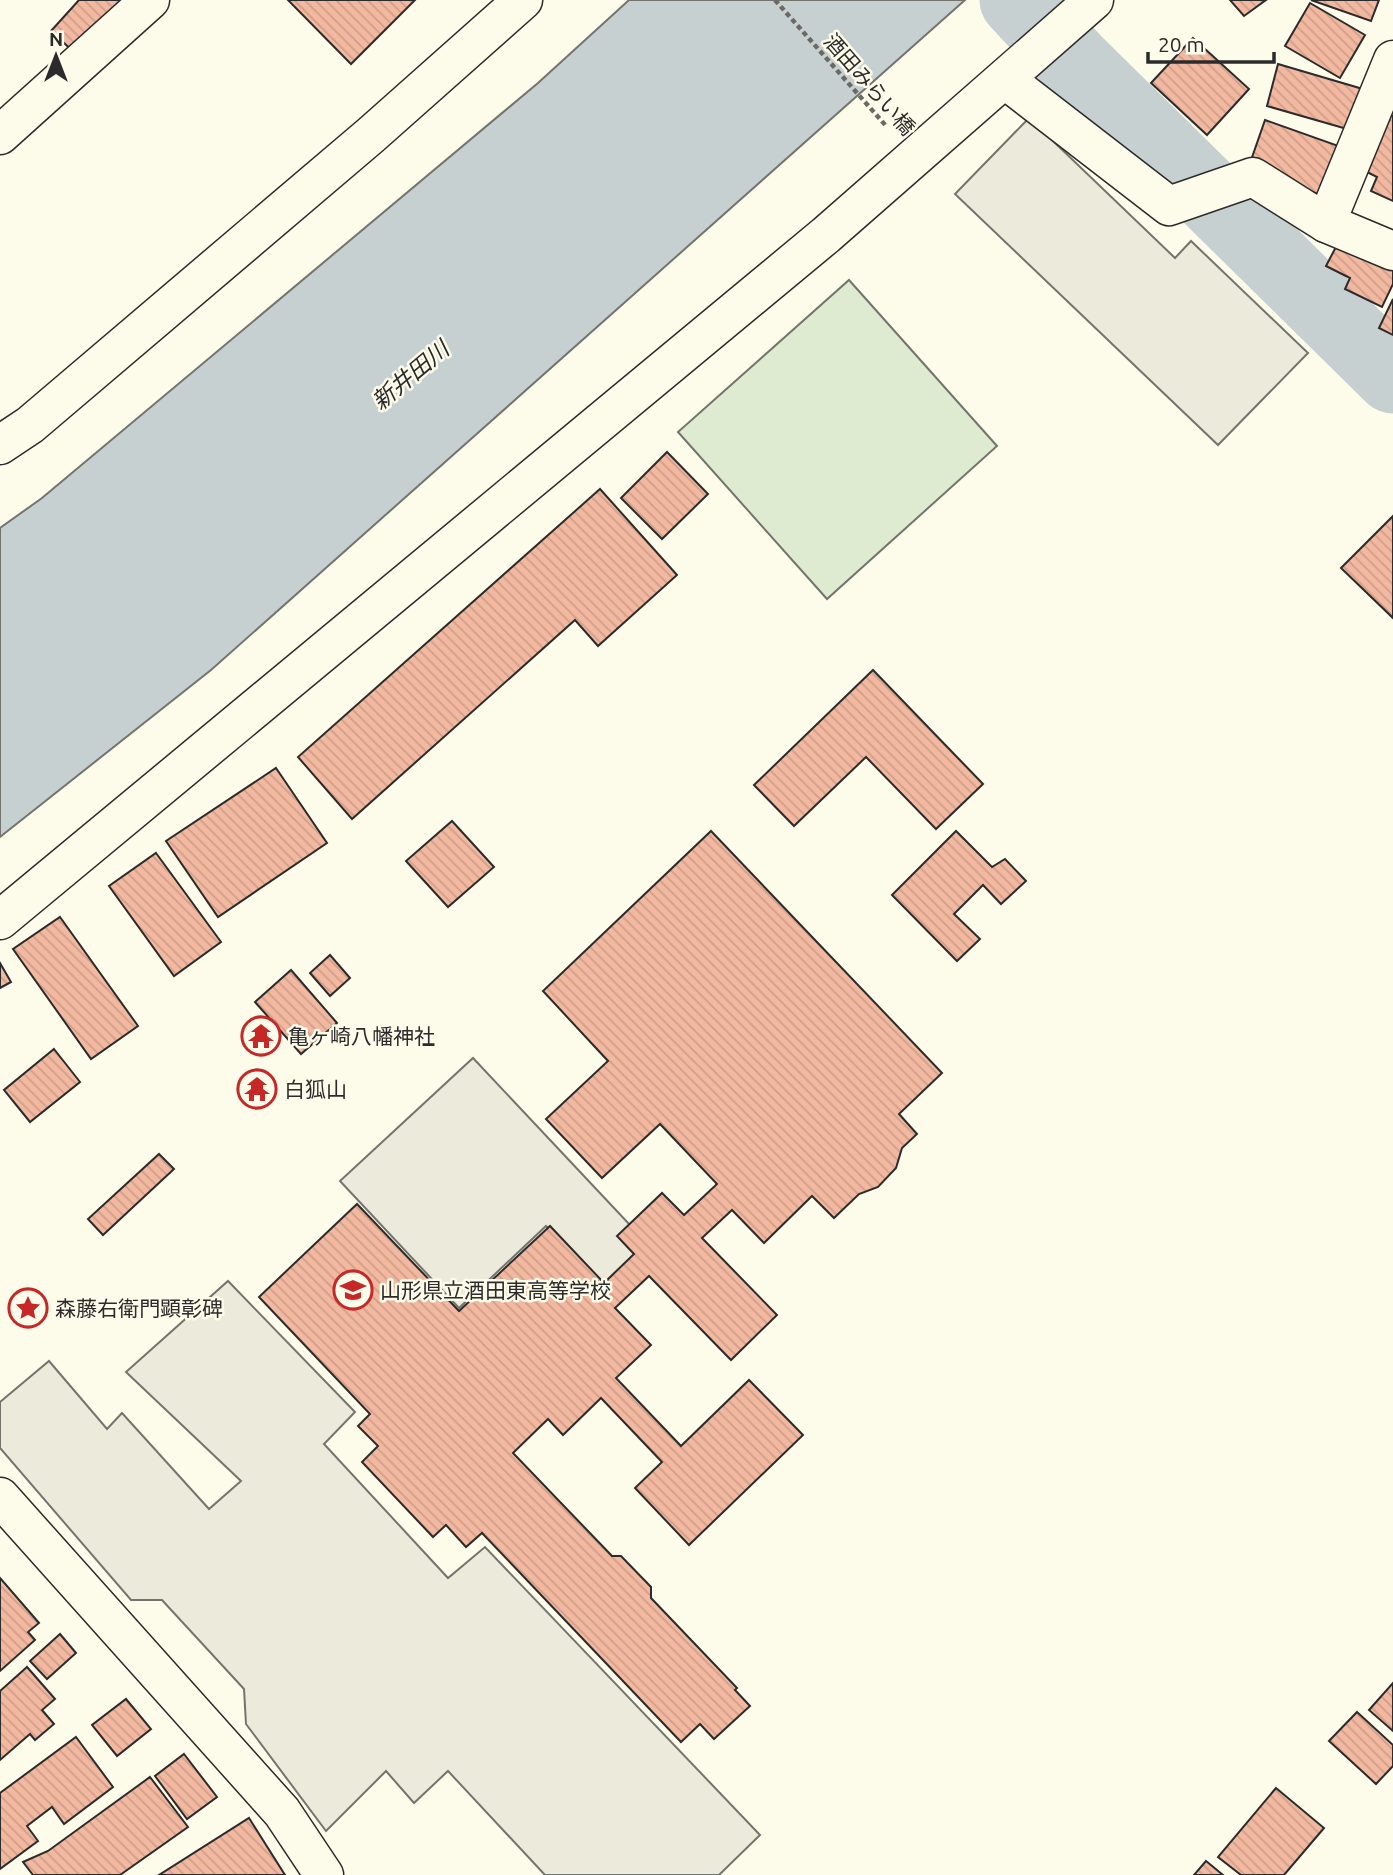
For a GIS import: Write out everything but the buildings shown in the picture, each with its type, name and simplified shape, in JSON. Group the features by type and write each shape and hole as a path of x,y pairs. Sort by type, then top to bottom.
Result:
{"street":[{"path":"0,135 150,0"},
{"path":"0,446 30,425 360,144 523,0"},
{"path":"0,920 805,253 913,157 1006,80 1094,0"},
{"path":"1326,222 1393,60"},
{"path":"1006,80 1170,206 1253,177 1326,222 1393,251"},
{"path":"0,1497 282,1812 324,1875"}],"path":[{"name":"酒田みらい橋","path":"775,0 913,157"}],"green space":[{"path":"849,280 997,446 827,599 678,432"}],"shaded area":[{"path":"1029,118 1175,258 1191,241 1308,353 1218,445 955,194"},
{"path":"473,1058 630,1225 636,1254 602,1285 546,1226 459,1308 340,1181"},
{"path":"228,1281 355,1412 324,1444 448,1578 485,1547 760,1835 719,1875 545,1875 448,1771 414,1803 386,1771 326,1831 246,1724 244,1689 162,1600 131,1600 0,1448 0,1402 49,1361 107,1429 122,1413 209,1509 241,1481 126,1372"}],"water":[{"name":"新井田川","path":"629,0 965,0 211,670 0,837 0,528 42,498 538,83"}],"waterway":[{"path":"1017,0 1074,62 1393,376"}],"place":[{"name":"亀ヶ崎八幡神社","path":"261,1036"},
{"name":"白狐山","path":"257,1089"},
{"name":"山形県立酒田東高等学校","path":"353,1290"},
{"name":"森藤右衛門顕彰碑","path":"28,1308"}]}
